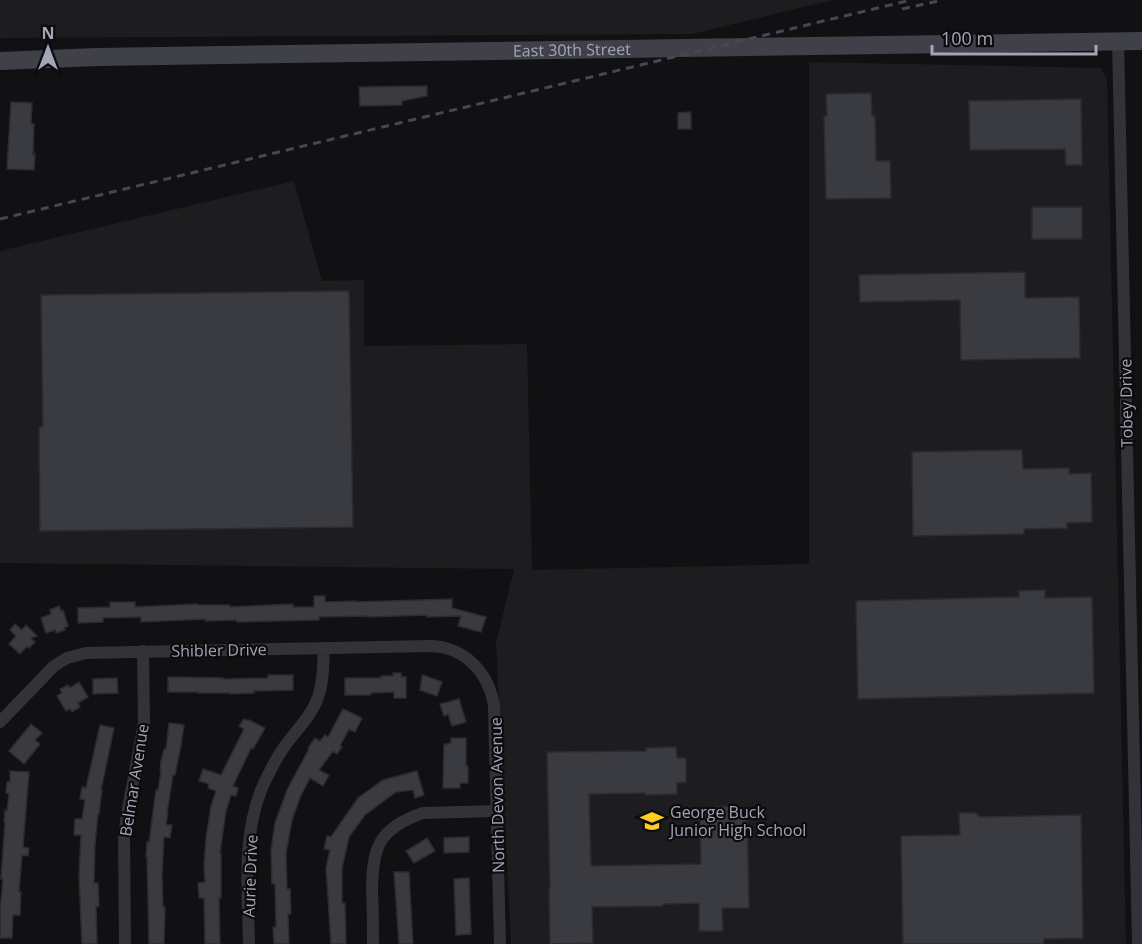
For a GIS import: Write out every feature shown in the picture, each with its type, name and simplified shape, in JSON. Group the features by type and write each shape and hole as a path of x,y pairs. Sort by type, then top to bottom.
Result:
{"main road":[{"name":"East 30th Street","path":"0,61 97,57 1142,41"}],"street":[{"name":"Tobey Drive","path":"1118,42 1138,944"},
{"name":"Shibler Drive","path":"0,722 50,669 62,660 92,652 436,646 464,656"},
{"name":"Aurie Drive","path":"249,944 247,860 254,814 261,790 274,762 307,718 317,700 323,675 324,648"},
{"name":"Belmar Avenue","path":"125,944 124,835 144,723 143,651"},
{"name":"North Devon Avenue","path":"464,656 479,669 489,686 495,711 500,944"},
{"path":"373,944 373,861 379,845 388,832 399,823 423,813 497,811"}],"shaded area":[{"path":"0,0 833,0 692,34 0,38"},
{"path":"809,62 1101,68 1107,80 1126,944 511,944 496,643 514,569 0,563 0,251 294,181 322,281 364,280 364,346 527,344 532,570 809,564"}],"building":[{"path":"427,86 427,96 402,101 402,105 360,106 359,87"},
{"path":"871,93 872,116 875,116 876,161 890,161 891,198 826,199 824,116 827,116 826,94"},
{"path":"1081,99 1082,165 1066,165 1065,149 970,150 969,101"},
{"path":"11,102 32,103 34,170 7,169"},
{"path":"691,112 691,129 678,129 678,113"},
{"path":"1032,207 1082,207 1082,239 1032,239"},
{"path":"1025,272 1025,298 1079,297 1080,358 961,360 960,300 860,302 859,275"},
{"path":"349,291 353,527 40,531 39,427 43,427 41,295"},
{"path":"1022,450 1023,469 1069,468 1069,474 1091,473 1092,522 1067,523 1067,528 1024,529 1024,534 913,536 912,452"},
{"path":"1045,590 1045,598 1092,597 1094,693 858,699 856,601 1019,597 1019,591"},
{"path":"314,596 325,596 325,602 452,599 452,608 486,617 481,632 458,626 461,616 427,617 427,615 319,617 319,620 237,622 236,620 205,621 205,619 141,622 141,617 103,618 103,622 78,623 78,608 110,607 110,602 135,602 135,607 198,604 230,605 230,607 293,604 293,607 314,607"},
{"path":"59,606 61,611 63,610 68,626 64,628 65,630 56,633 55,630 46,633 41,618 51,614 50,610"},
{"path":"15,624 22,630 26,625 37,636 31,638 35,642 29,648 27,646 20,654 9,644 16,636 10,630"},
{"path":"393,673 401,673 401,677 406,677 406,698 394,698 394,692 345,695 345,678 381,678 381,676 393,676"},
{"path":"268,675 293,675 293,690 230,694 168,692 168,677 223,679 268,678"},
{"path":"423,675 442,682 437,696 420,690"},
{"path":"117,678 118,693 93,694 93,679"},
{"path":"79,682 88,697 78,703 80,707 72,712 70,709 66,711 57,696 62,693 60,689 68,685 70,688"},
{"path":"459,699 466,722 452,726 448,714 444,716 440,704"},
{"path":"343,709 362,718 355,732 349,729 337,754 333,751 319,770 329,775 323,786 310,778 301,795 292,820 286,853 287,889 290,889 291,914 288,914 289,944 274,944 275,884 272,884 271,851 275,823 287,790 308,748 315,738 320,741 325,735 328,737"},
{"path":"244,719 265,728 253,749 251,748 233,786 238,788 236,796 231,795 226,811 220,853 220,944 205,944 204,898 199,898 198,883 205,882 206,838 216,791 208,788 209,784 199,781 203,769 221,775 244,729 239,726"},
{"path":"169,723 184,725 167,813 166,825 172,825 170,838 164,837 162,874 163,907 165,907 164,944 149,944 147,842 149,842"},
{"path":"31,724 42,733 35,740 40,744 24,764 9,751"},
{"path":"100,725 114,728 101,790 95,844 94,883 98,883 99,906 96,907 97,944 82,944 79,876 81,835 74,835 75,819 82,819 85,800 80,799 82,787 86,788"},
{"path":"451,738 466,738 468,783 460,783 460,788 443,788 444,744 451,743"},
{"name":"George Buck Junior High School","path":"676,747 677,758 686,758 686,782 677,783 677,794 589,794 591,866 701,864 700,811 715,811 715,807 733,806 733,811 747,811 749,908 722,908 723,931 699,931 699,903 592,907 593,943 550,944 547,752 646,751 646,748"},
{"path":"10,771 29,772 23,847 29,848 28,856 22,855 20,915 13,915 12,938 0,938 4,822"},
{"path":"417,771 424,795 415,798 413,790 396,792 365,815 349,837 342,868 342,903 345,903 346,944 331,944 326,868 330,850 324,849 327,836 331,837 358,798 383,780"},
{"path":"959,813 976,813 980,817 1081,815 1083,938 1044,939 1043,944 903,944 901,836 960,835"},
{"path":"469,837 469,852 444,853 444,838"},
{"path":"427,838 435,851 414,863 406,851"},
{"path":"394,872 409,872 413,944 399,944"},
{"path":"469,878 471,934 456,935 454,879"}],"railway":[{"path":"0,219 911,0"},
{"path":"902,9 943,0"}],"place":[{"name":"George Buck Junior High School","path":"652,821"}]}
